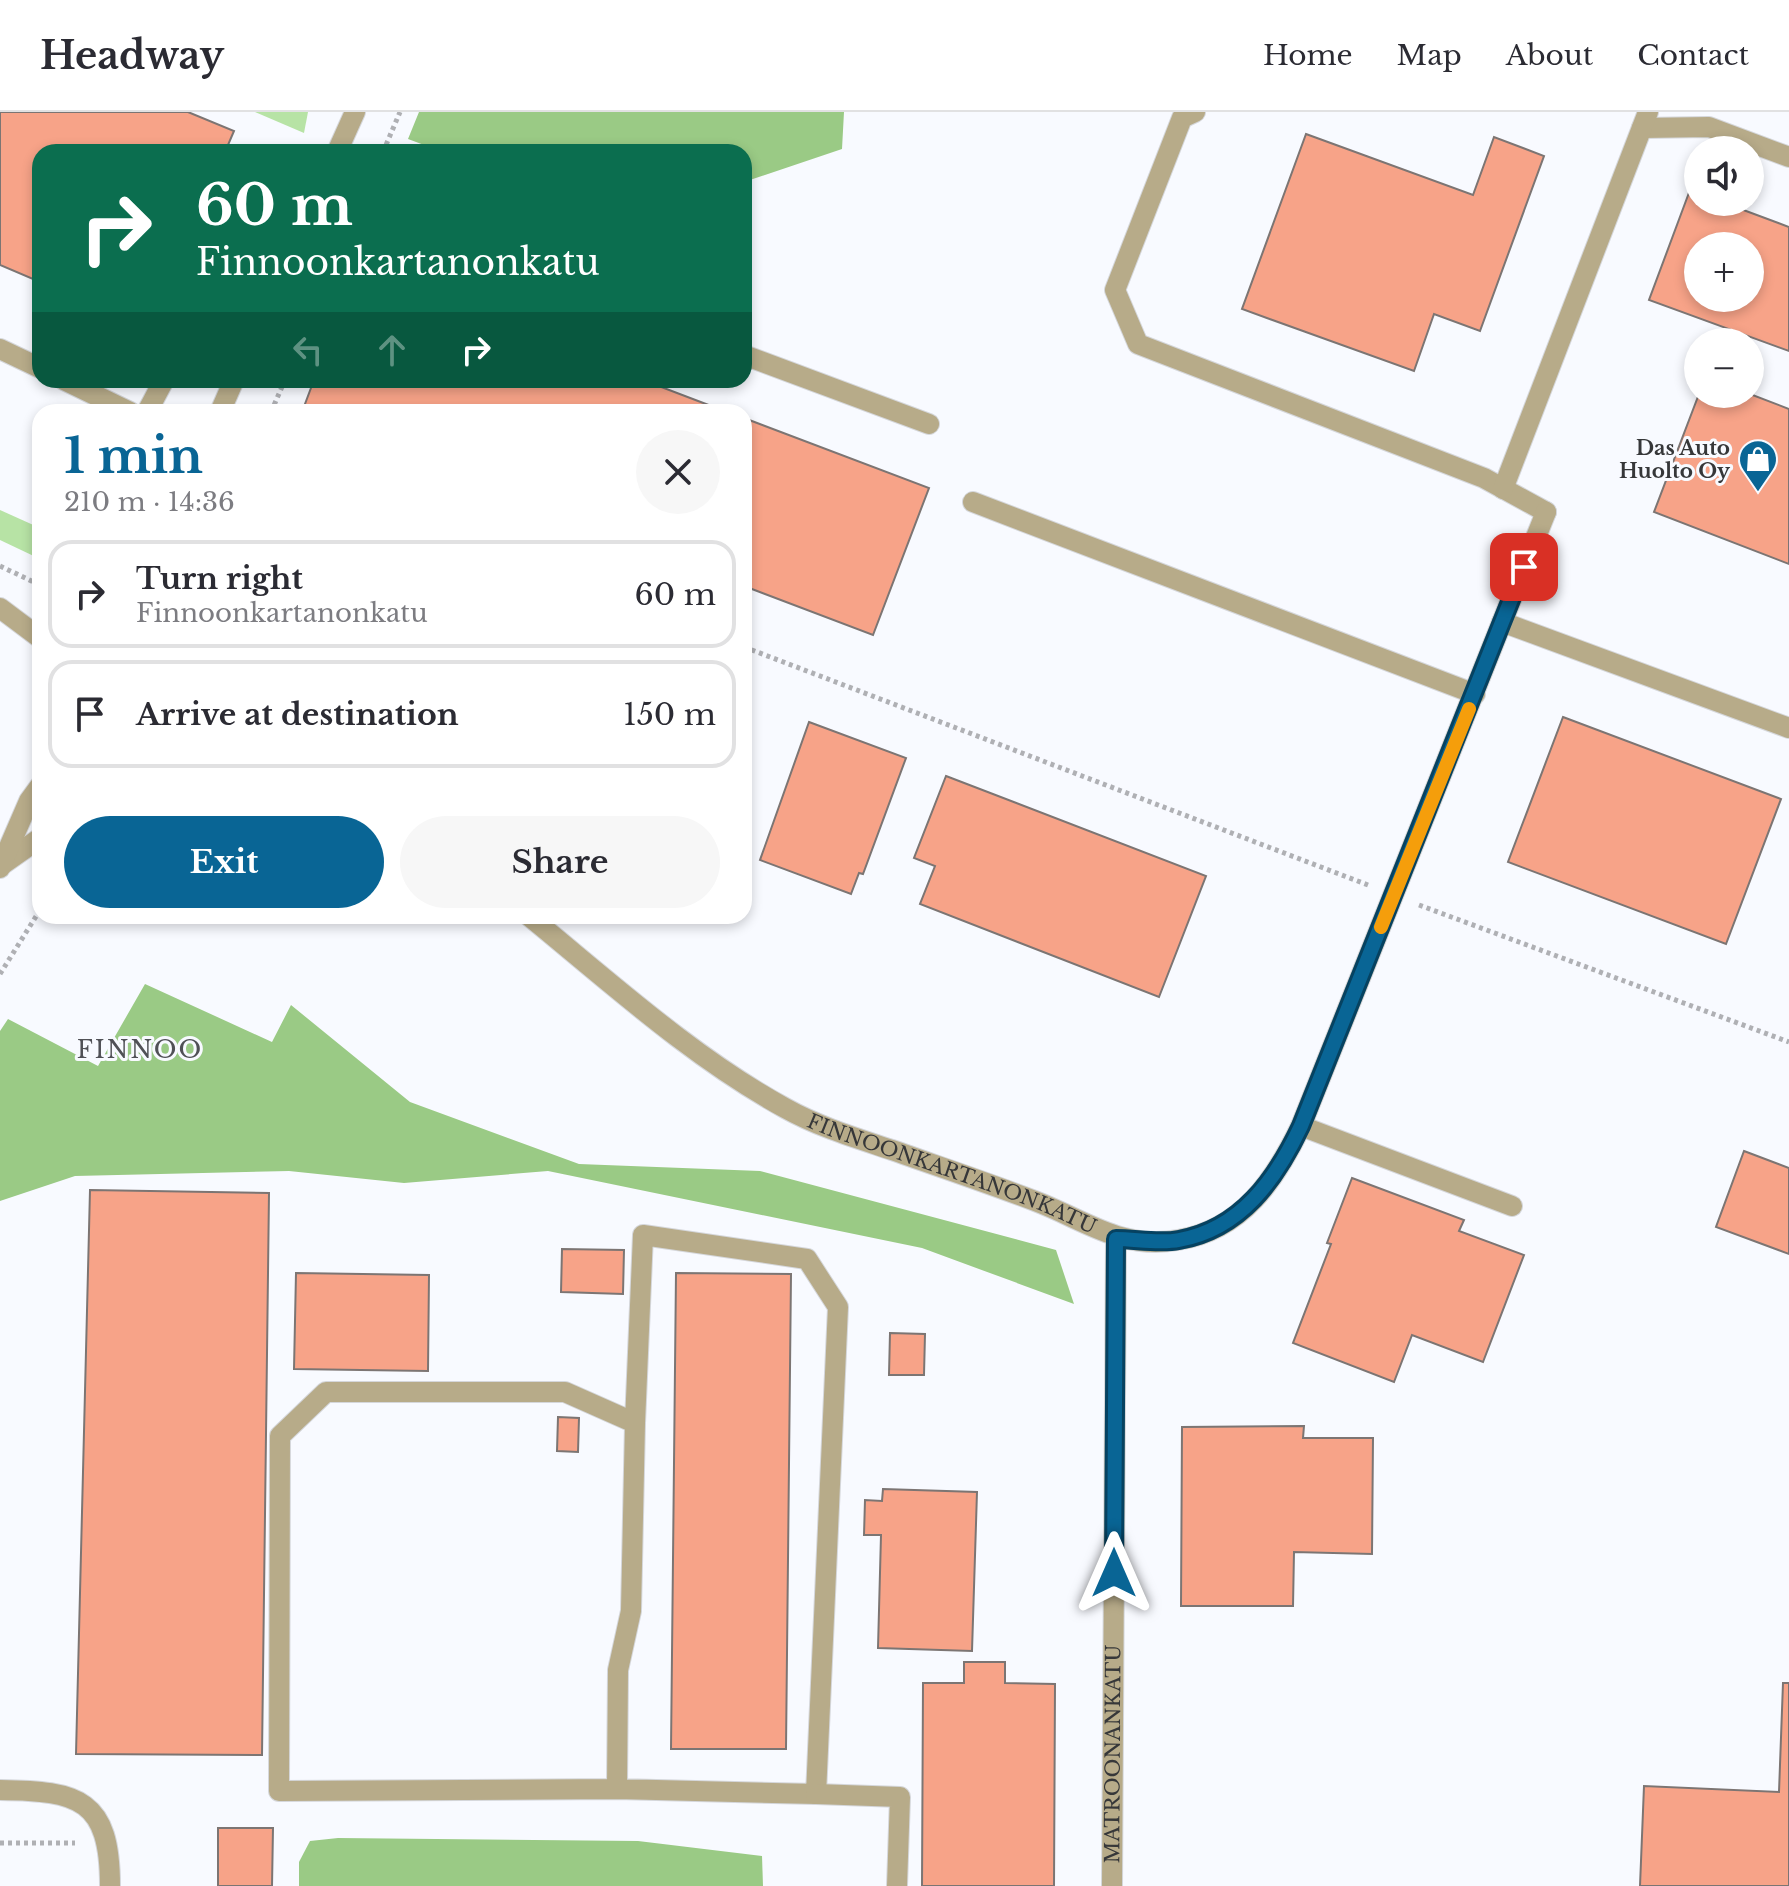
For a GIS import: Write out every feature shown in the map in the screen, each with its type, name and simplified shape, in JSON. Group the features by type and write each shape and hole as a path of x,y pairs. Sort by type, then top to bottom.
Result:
{"street":[{"path":"341,144 355,112"},
{"path":"1195,112 1182,118 1115,290 1138,344 1484,478 1503,489 1645,120 1697,120 1789,157"},
{"path":"0,349 32,364"},
{"path":"752,358 929,424"},
{"path":"80,388 114,404"},
{"name":"FINNOONKARTANONKATU","path":"539,924 700,1054 788,1110 836,1131 1038,1202 1116,1239 1176,1241 1206,1233 1229,1220 1273,1180 1301,1126 1475,694 1546,512 1503,489"},
{"path":"973,502 1475,694"},
{"path":"0,608 32,632"},
{"path":"1502,622 1789,728"},
{"path":"2,866 32,797"},
{"path":"2,866 32,844"},
{"path":"1301,1126 1512,1206"},
{"path":"617,1789 618,1670 631,1611 643,1235 807,1259 838,1307 816,1794"},
{"name":"MATROONANKATU","path":"1112,1886 1116,1239"},
{"path":"635,1423 565,1392 326,1392 280,1436 279,1791 617,1789 900,1797 897,1886"},
{"path":"0,1790 59,1794 84,1804 101,1821 108,1843 110,1886"}],"path":[{"path":"386,144 400,112"},
{"path":"0,566 32,581"},
{"path":"752,650 1789,1042"},
{"path":"0,974 32,923"},
{"path":"0,1843 108,1843"}],"green space":[{"path":"255,112 308,112 304,133"},
{"path":"419,112 844,112 842,149 752,179 752,144 421,144 408,139"},
{"path":"0,510 32,524 32,555 0,540"},
{"path":"145,984 272,1042 291,1005 410,1102 579,1164 760,1171 1056,1250 1074,1304 922,1248 548,1171 404,1183 289,1171 75,1176 0,1201 0,1031 8,1019 98,1066"},
{"path":"338,1838 638,1841 762,1856 763,1886 299,1886 299,1862 310,1841"}],"building":[{"path":"0,112 188,112 234,131 228,144 32,144 32,279 0,265"},
{"path":"1306,134 1473,195 1494,137 1544,156 1480,331 1434,314 1414,371 1242,309"},
{"path":"1684,206 1684,216 1760,216 1789,227 1789,351 1764,342 1764,328 1726,328 1649,300"},
{"path":"311,388 664,388 706,404 305,404"},
{"path":"1764,399 1789,409 1789,564 1654,512 1694,408 1764,408"},
{"path":"752,421 929,488 873,635 752,589"},
{"path":"1563,717 1781,799 1726,944 1508,862"},
{"path":"809,722 906,758 863,874 859,873 851,894 760,860"},
{"path":"946,776 1206,876 1159,997 920,904 935,866 914,858"},
{"path":"1744,1151 1789,1168 1789,1254 1716,1227"},
{"path":"1352,1178 1464,1220 1459,1231 1524,1255 1483,1362 1412,1335 1394,1382 1293,1343 1331,1244 1327,1243"},
{"path":"90,1190 269,1193 262,1755 76,1754"},
{"path":"562,1249 624,1250 623,1294 561,1292"},
{"path":"296,1273 429,1275 428,1371 294,1369"},
{"path":"676,1273 791,1274 786,1749 671,1749"},
{"path":"890,1333 925,1334 924,1375 889,1375"},
{"path":"558,1417 579,1418 578,1452 557,1451"},
{"path":"1304,1426 1303,1438 1373,1438 1372,1554 1294,1552 1293,1606 1181,1606 1182,1427"},
{"path":"883,1489 977,1492 972,1651 878,1648 881,1535 864,1535 865,1500 882,1501"},
{"path":"964,1662 1005,1662 1005,1683 1055,1684 1054,1886 922,1886 923,1683 964,1683"},
{"path":"1783,1683 1789,1683 1789,1886 1640,1886 1644,1786 1779,1792"},
{"path":"218,1828 273,1828 272,1886 218,1886"}],"slow traffic":[{"path":"1381,927 1469,709"}],"place":[{"name":"Das Auto Huolto Oy","path":"1758,493"}],"district":[{"name":"FINNOO","path":"140,1049"}],"route":[{"path":"1114,1573 1116,1239 1176,1241 1206,1233 1229,1220 1273,1180 1301,1126 1524,567"}]}
